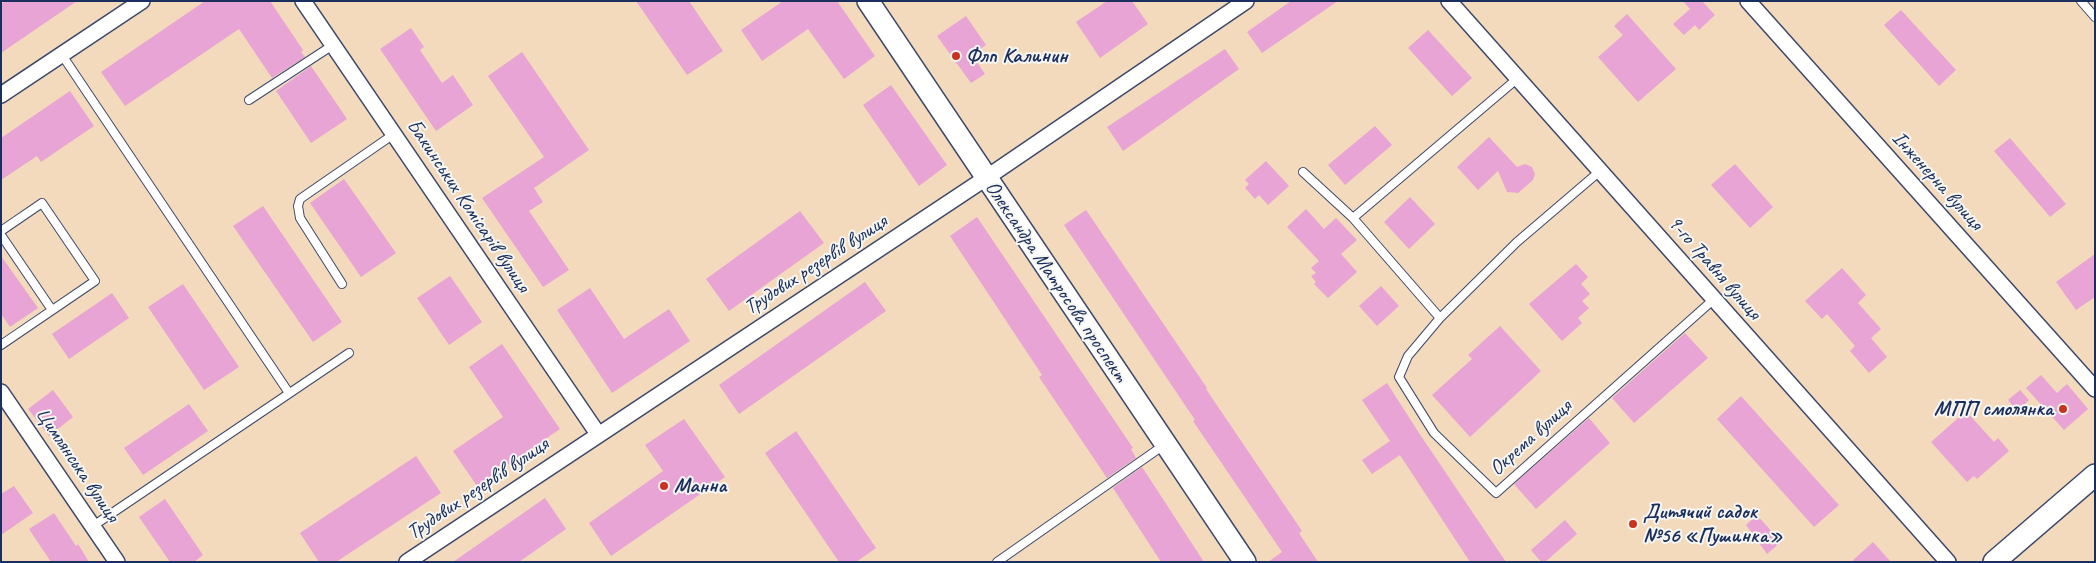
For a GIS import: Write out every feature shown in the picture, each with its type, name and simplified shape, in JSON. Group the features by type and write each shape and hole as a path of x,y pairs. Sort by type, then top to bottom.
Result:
{"main road":[{"name":"Олександра Матросова проспект","path":"868,1 1245,562"},
{"path":"2003,559 2095,476"}],"street":[{"path":"1,95 142,1"},
{"name":"Бакинських Комісарів вулиця","path":"303,1 598,434"},
{"name":"Трудових резервів вулиця","path":"408,562 986,178 1246,1"},
{"name":"9-го Травня вулиця","path":"1449,1 1948,562"},
{"name":"Інженерна вулиця","path":"1748,1 2095,389"},
{"name":"Цимлянська вулиця","path":"1,392 117,562"}],"lane":[{"path":"2081,1 2095,17"},
{"path":"249,100 333,45"},
{"path":"62,54 289,393"},
{"path":"1353,218 1518,78"},
{"path":"342,284 300,218 298,206 300,199 394,134"},
{"name":"Окрема вулиця","path":"1600,171 1517,242 1440,318 1408,356 1399,377 1434,433 1496,493 1713,300"},
{"path":"1303,172 1353,218 1440,318"},
{"path":"1,231 42,203 95,281 1,344"},
{"path":"1,235 52,310"},
{"path":"93,526 349,353"},
{"path":"997,562 1166,444"}],"building":[{"path":"6,1 77,1 1,53 1,4"},
{"path":"205,1 270,1 303,50 301,52 305,57 272,78 239,29 125,106 101,72"},
{"path":"636,1 689,1 723,51 687,75"},
{"path":"783,1 837,1 875,56 844,79 808,29 762,61 741,30"},
{"path":"1107,1 1132,1 1148,24 1100,58 1076,22"},
{"path":"1291,1 1338,1 1262,53 1247,32"},
{"path":"1683,1 1702,1 1715,15 1699,30 1695,25 1684,35 1673,24 1690,9"},
{"path":"1901,10 1956,70 1939,86 1884,25"},
{"path":"1627,14 1676,69 1638,102 1598,57 1623,35 1614,26"},
{"path":"966,16 986,45 972,55 985,74 971,83 937,36"},
{"path":"411,28 424,47 420,50 442,83 453,75 473,105 436,131 380,49"},
{"path":"1428,30 1472,78 1452,96 1408,48"},
{"path":"1225,49 1239,69 1123,151 1107,127"},
{"path":"522,52 589,150 534,188 543,202 529,211 569,270 543,287 482,198 544,157 488,76"},
{"path":"311,66 347,119 311,143 276,91"},
{"path":"891,85 947,165 919,186 863,105"},
{"path":"70,91 94,126 41,162 37,156 1,180 1,138"},
{"path":"1375,126 1392,145 1345,185 1328,165"},
{"path":"1489,137 1517,167 1525,164 1532,167 1535,174 1533,180 1518,193 1507,192 1498,171 1478,190 1457,167"},
{"path":"2010,138 2066,204 2050,217 1994,151"},
{"path":"1266,161 1289,186 1268,205 1259,195 1255,199 1245,188 1249,184 1245,180"},
{"path":"1735,164 1773,207 1750,228 1711,185"},
{"path":"344,179 396,253 361,277 310,203"},
{"path":"1410,197 1435,224 1409,249 1384,222"},
{"path":"263,206 342,322 313,342 233,226"},
{"path":"1306,209 1324,229 1336,218 1357,240 1341,254 1357,272 1328,298 1314,284 1316,282 1311,276 1316,273 1311,268 1319,261 1287,227"},
{"path":"1086,210 1302,531 1299,533 1318,562 1268,562 1282,552 1064,225"},
{"path":"800,211 824,243 729,311 706,279"},
{"path":"977,217 1133,448 1131,449 1136,458 1107,478 1039,377 1042,375 950,236"},
{"path":"2095,254 2095,297 2076,310 2056,282"},
{"path":"1,256 38,308 10,327 1,314"},
{"path":"1576,264 1588,277 1581,284 1590,294 1582,301 1589,308 1578,318 1582,323 1562,341 1529,304"},
{"path":"1842,268 1866,295 1858,303 1881,329 1871,338 1887,357 1869,373 1850,351 1855,346 1827,314 1822,319 1805,301"},
{"path":"450,276 482,322 449,345 417,298"},
{"path":"865,282 886,311 739,414 719,385"},
{"path":"183,284 239,367 204,390 148,307"},
{"path":"1381,286 1399,306 1377,326 1359,306"},
{"path":"590,288 624,339 669,309 690,341 612,393 557,310"},
{"path":"112,293 129,318 69,359 52,334"},
{"path":"1500,326 1541,371 1470,437 1432,395 1472,359 1468,355"},
{"path":"1685,333 1708,358 1634,423 1612,398"},
{"path":"502,344 560,429 477,486 453,451 503,417 469,367"},
{"path":"2041,375 2057,393 2067,384 2088,409 2064,430 2026,388"},
{"path":"1387,383 1506,562 1470,562 1400,455 1372,474 1362,460 1390,441 1362,400"},
{"path":"53,390 73,417 49,436 28,409"},
{"path":"2020,390 2029,400 2017,411 2008,400"},
{"path":"1741,396 1839,505 1814,527 1717,419"},
{"path":"189,404 208,431 143,475 124,448"},
{"path":"1966,411 1994,442 1998,438 2009,451 1977,479 1974,476 1967,482 1931,442"},
{"path":"1589,418 1610,443 1536,509 1514,484"},
{"path":"684,419 725,477 611,556 589,523 663,471 645,445"},
{"path":"796,431 876,548 856,562 839,562 765,453"},
{"path":"416,456 441,493 336,562 319,562 300,533"},
{"path":"1142,467 1204,562 1161,562 1113,488"},
{"path":"14,486 33,513 1,535 1,494"},
{"path":"545,498 566,529 519,562 453,562"},
{"path":"165,499 203,555 194,562 170,562 139,517"},
{"path":"54,513 76,546 78,544 89,562 51,562 29,529"},
{"path":"1757,515 1781,542 1767,554 1746,525"},
{"path":"1565,520 1577,534 1545,562 1541,562 1531,550"},
{"path":"1873,542 1891,562 1851,562"}],"place":[{"name":"Флп Калинин","path":"956,56"},
{"name":"МПП смолянка","path":"2063,409"},
{"name":"Манна","path":"664,486"},
{"name":"Дитячий садок №56 «Пушинка»","path":"1633,524"}]}
